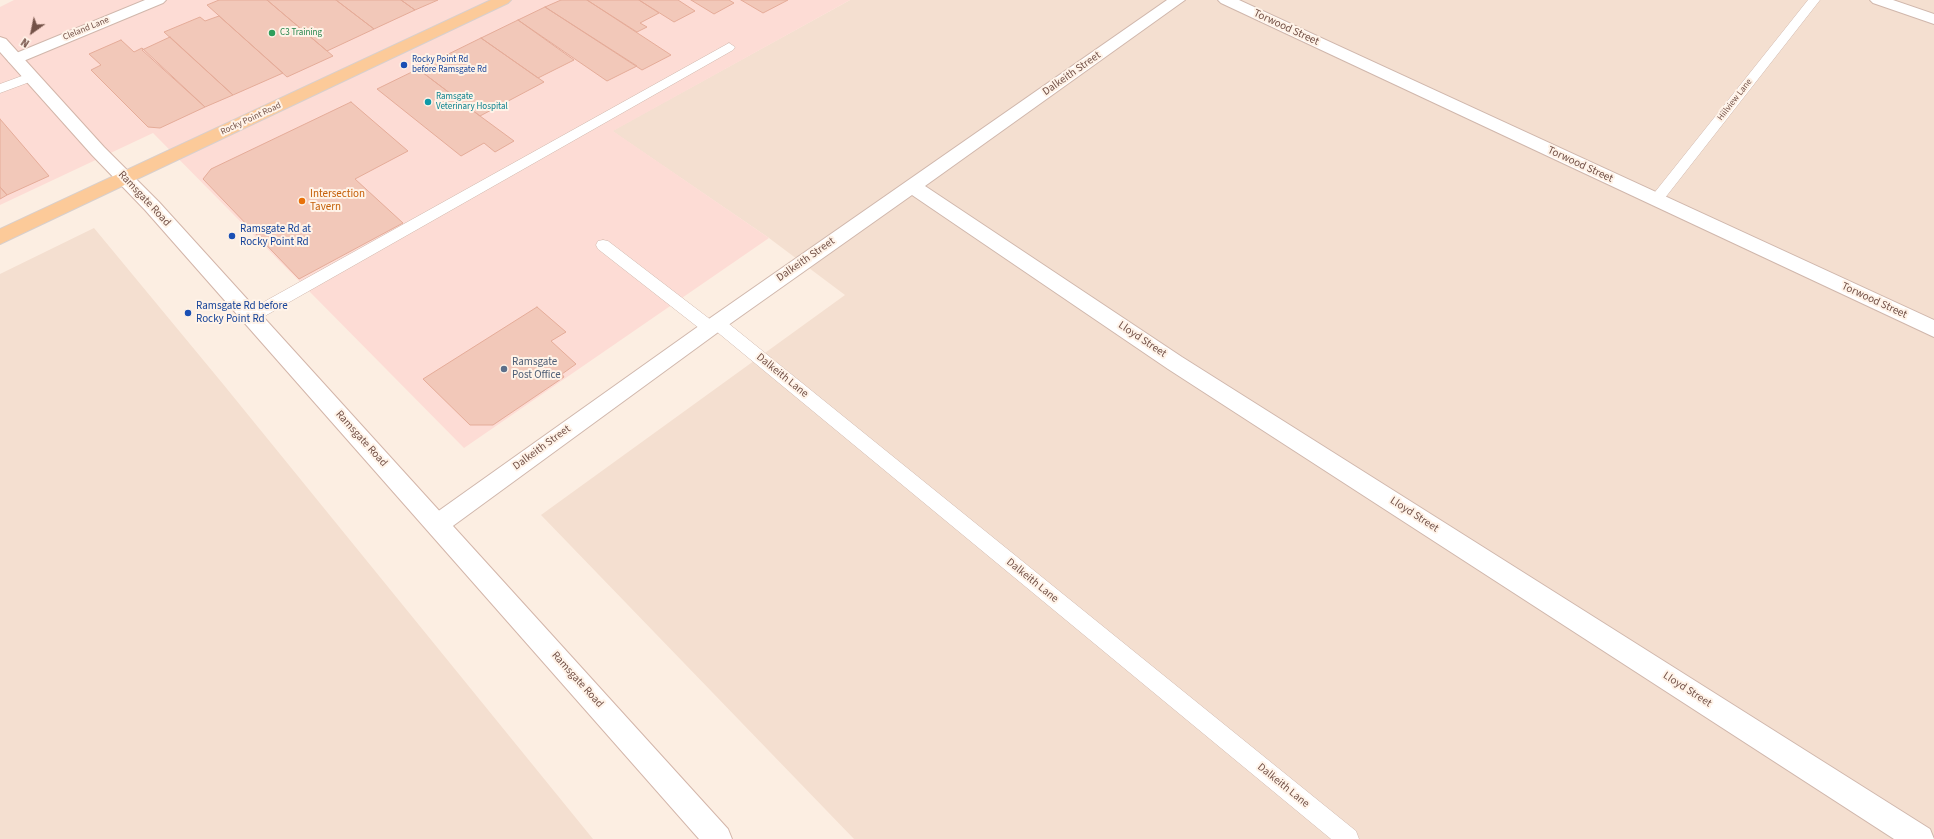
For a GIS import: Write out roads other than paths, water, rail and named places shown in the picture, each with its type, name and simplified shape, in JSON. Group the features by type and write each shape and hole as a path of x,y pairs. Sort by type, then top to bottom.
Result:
{"main road":[{"name":"Rocky Point Road","path":"0,238 503,0"}],"street":[{"name":"Cleland Lane","path":"6,53 158,0"},
{"name":"Dalkeith Street","path":"438,524 713,325 1177,0"},
{"name":"Torwood Street","path":"1226,0 1934,329"},
{"path":"1878,0 1934,19"},
{"name":"Ramsgate Road","path":"6,53 152,206 250,317 438,524 718,839"},
{"name":"Lloyd Street","path":"911,186 1175,363 1920,839"}],"lane":[{"name":"Hiilview Lane","path":"1656,200 1814,0"},
{"path":"250,317 729,48"},
{"path":"0,89 30,77"},
{"name":"Dalkeith Lane","path":"603,245 713,325 1348,839"}],"place":[{"name":"C3 Training","path":"272,33"},
{"name":"Rocky Point Rd before Ramsgate Rd","path":"404,65"},
{"name":"Ramsgate Veterinary Hospital","path":"428,102"},
{"name":"Intersection Tavern","path":"302,201"},
{"name":"Ramsgate Rd at Rocky Point Rd","path":"232,236"},
{"name":"Ramsgate Rd before Rocky Point Rd","path":"188,313"},
{"name":"Ramsgate Post Office","path":"504,369"}]}
